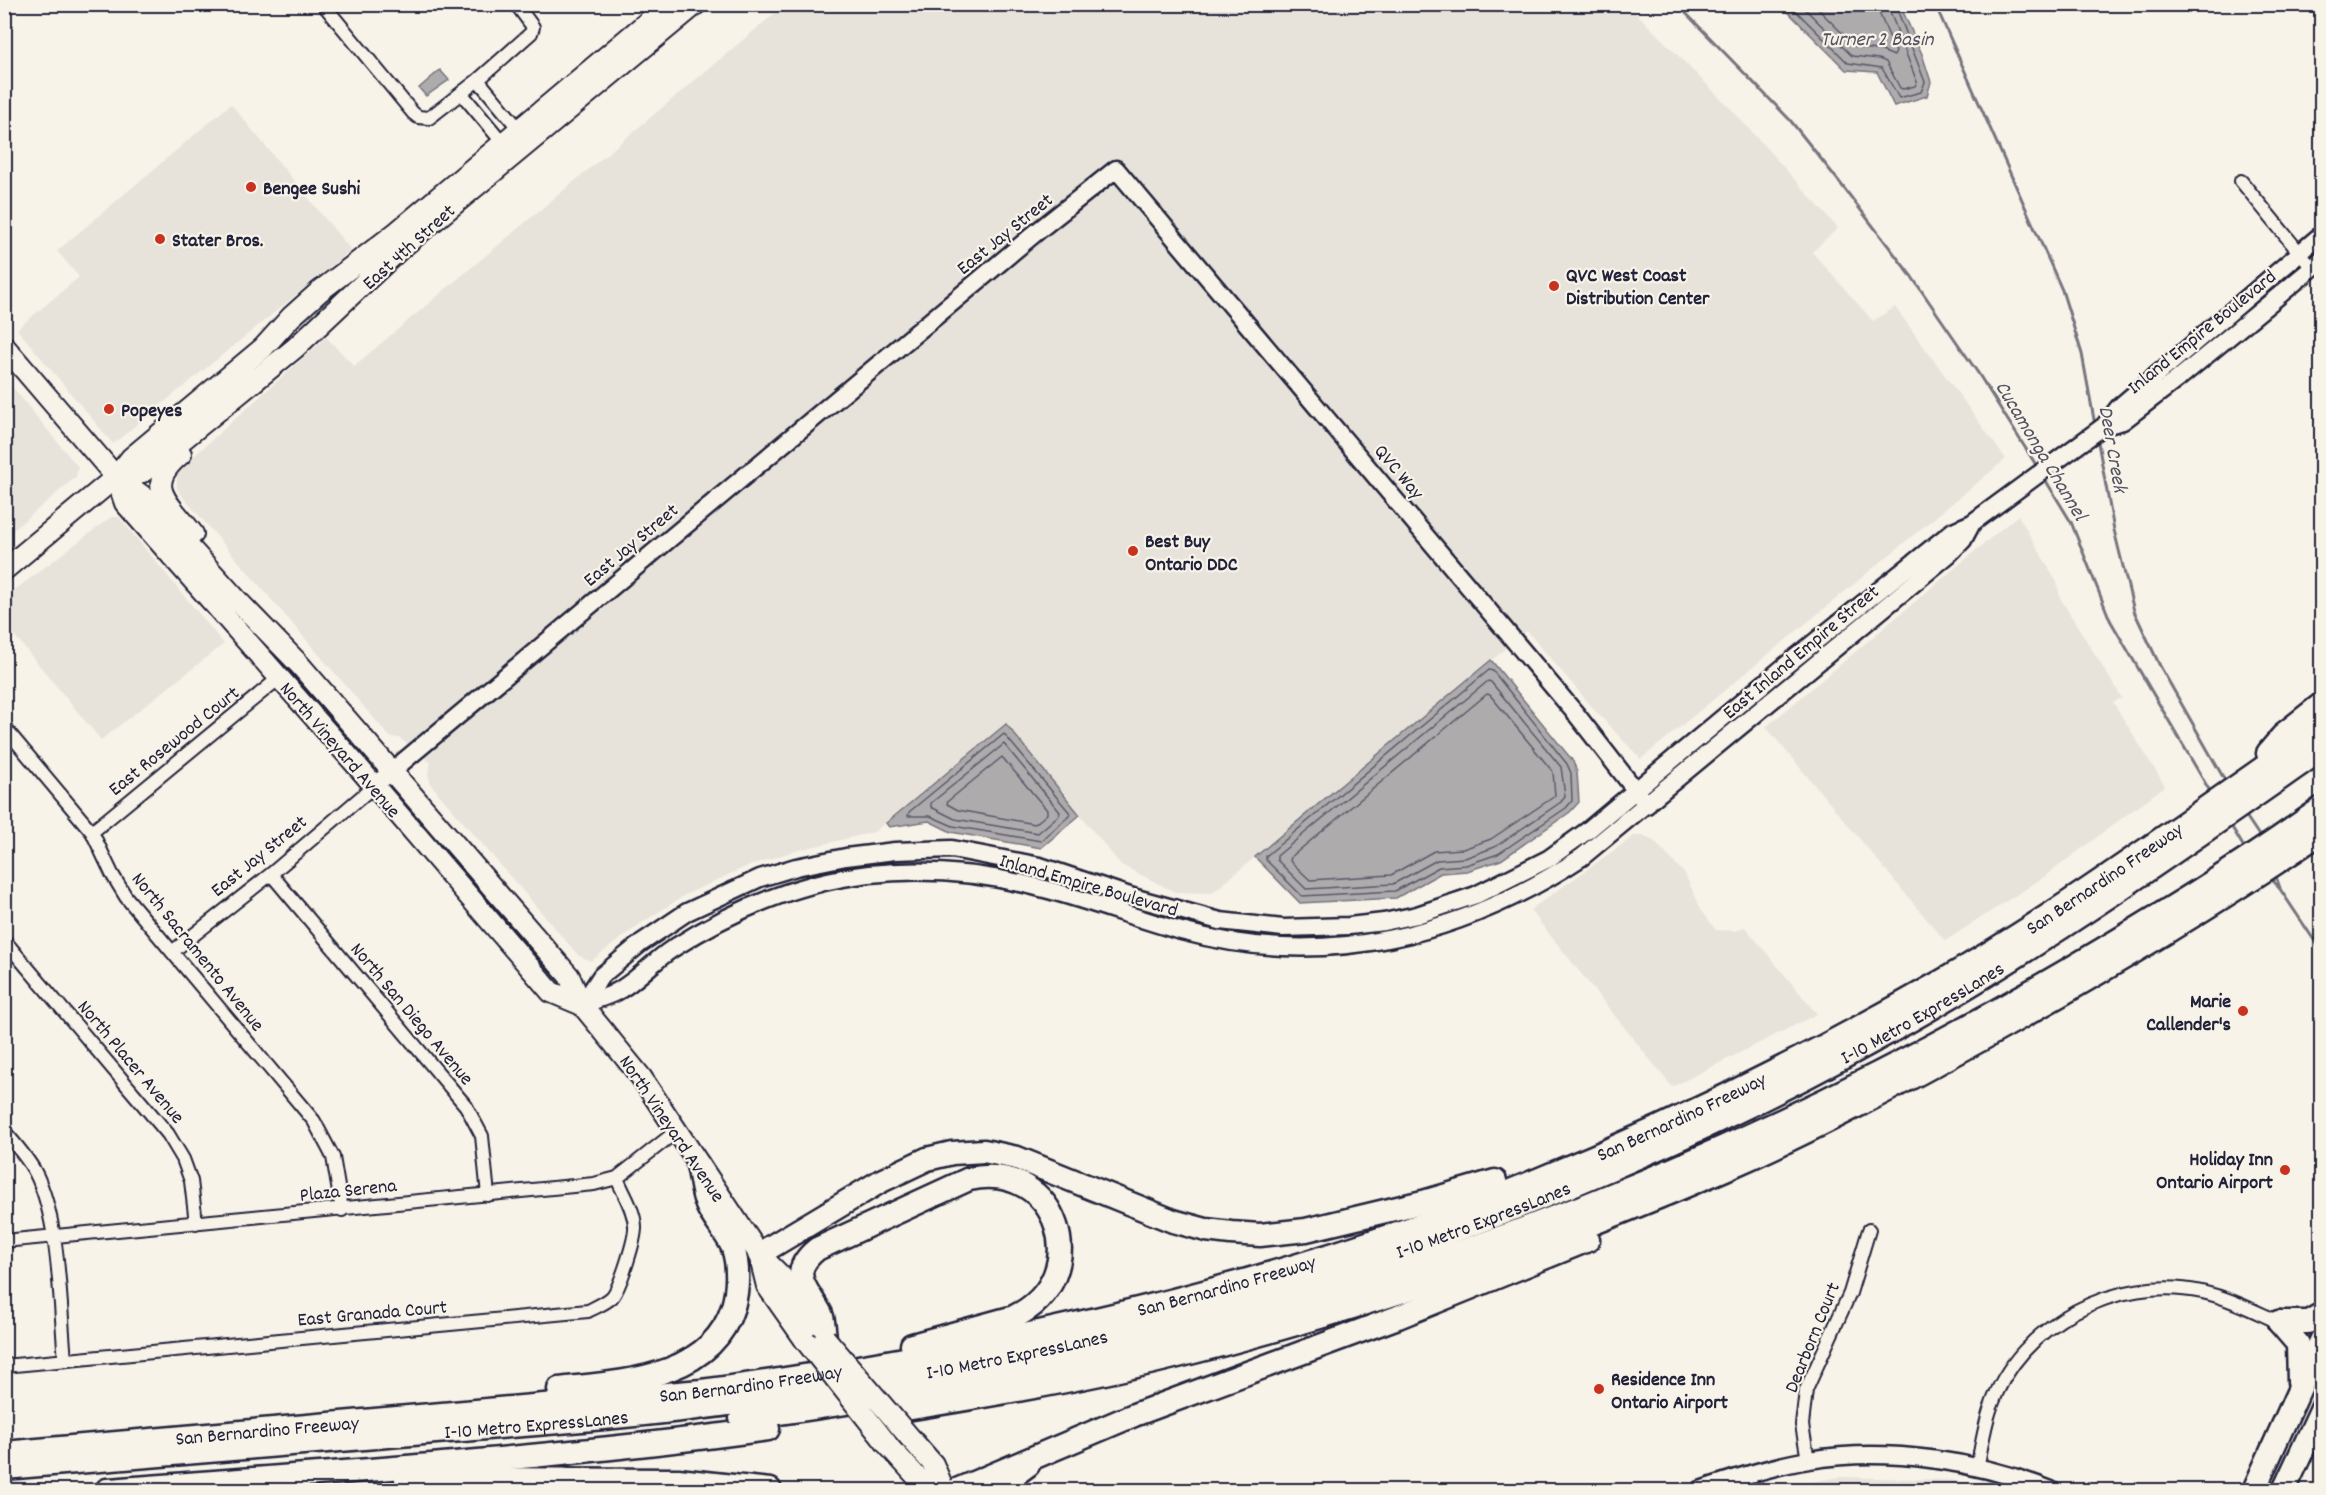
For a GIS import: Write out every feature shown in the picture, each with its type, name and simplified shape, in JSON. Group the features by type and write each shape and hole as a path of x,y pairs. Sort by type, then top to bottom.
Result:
{"highway":[{"path":"2246,791 2285,733 2322,704"},
{"name":"San Bernardino Freeway","path":"4,1453 701,1391 813,1376 1026,1336 1238,1284 1428,1222 1527,1185 1757,1080 1896,1006 2008,942 2246,791 2322,727"},
{"path":"2246,791 2322,749"},
{"path":"2285,854 2322,808"},
{"name":"I-10 Metro ExpressLanes","path":"4,1468 649,1413 765,1400 890,1379 1043,1349 1180,1317 1271,1292 1335,1272 1509,1210 1603,1172 1706,1125 1927,1011 2073,920 2208,817"},
{"path":"107,1491 672,1442 839,1420 1069,1380 1169,1358 1364,1303 1435,1281 1653,1200 1779,1144 1924,1071 2138,950 2322,832"},
{"path":"2285,854 2322,845"},
{"name":"I-10 Metro ExpressLanes","path":"4,1484 669,1426 782,1413 967,1383 1063,1363 1263,1315 1416,1268 1521,1231 1585,1207 1758,1133 1874,1076 2006,1006 2138,929 2248,878"},
{"path":"759,1254 881,1180 927,1159 952,1152 984,1151 1006,1155 1191,1227 1217,1232 1260,1235 1306,1230 1342,1222 1498,1180 1587,1159"},
{"path":"392,1417 450,1400 568,1388 642,1377 679,1366 702,1352 716,1339 728,1320 735,1299 737,1278 732,1248 707,1205 698,1165"},
{"path":"813,1376 945,1335 1014,1317 1028,1310 1047,1290 1056,1275 1058,1266 1060,1241 1049,1210 1031,1191 1020,1184 1002,1178 984,1176 960,1182 828,1243 808,1257 801,1274 801,1280 807,1293 822,1316 815,1339"},
{"path":"957,1491 1134,1415 1520,1269 1604,1233 1653,1200"},
{"path":"2279,1322 2308,1322 2322,1314"},
{"path":"2279,1322 2298,1344 2300,1352 2299,1389"},
{"path":"2254,1491 2322,1339"},
{"path":"2284,1491 2322,1408"},
{"path":"1004,1491 1013,1476 1049,1450"},
{"path":"380,1469 408,1480 678,1480 770,1491"}],"main road":[{"name":"East 4th Street","path":"4,570 116,477 131,458 263,348 291,316 669,4"},
{"name":"East 4th Street","path":"116,477 143,472 284,358 400,249 696,4"},
{"name":"East Jay Street","path":"374,786 1039,230 1116,169"},
{"name":"QVC Way","path":"1116,169 1576,714 1647,805"},
{"name":"Inland Empire Boulevard","path":"2104,426 2119,408 2322,234"},
{"name":"Inland Empire Boulevard","path":"2104,426 2123,421 2133,414 2317,264"},
{"name":"North Vineyard Avenue","path":"4,346 116,477 144,497 210,571 299,664 569,976 582,1005 641,1077 759,1254 768,1286 933,1464 944,1491"},
{"path":"210,571 206,553 160,492 160,479 169,463 272,377 284,358"},
{"name":"East Inland Empire Street","path":"1635,790 1953,531 1972,523 2104,426"},
{"name":"North Vineyard Avenue","path":"116,477 125,503 374,786 550,992 582,1005"},
{"name":"East Inland Empire Street","path":"1647,805 1948,555 1963,540 1972,523"},
{"path":"214,604 225,605 233,609 278,656 299,664"},
{"name":"Inland Empire Boulevard","path":"582,1005 601,976 641,943 687,912 743,885 796,867 846,857 952,849 1038,866 1156,904 1220,921 1283,928 1349,926 1416,915 1476,895 1548,859 1587,831 1635,790"},
{"name":"Inland Empire Boulevard","path":"582,1005 614,993 663,955 699,932 733,915 777,896 824,882 869,874 916,872 973,874 1034,886 1182,931 1262,945 1332,946 1402,937 1465,919 1543,882 1582,857 1647,805"},
{"name":"North Vineyard Avenue","path":"815,1339 887,1444 917,1477 938,1491"},
{"path":"1700,1491 1744,1475 1808,1460 1880,1455 1977,1469 2051,1491"}],"street":[{"path":"324,4 418,117 429,118 462,94 531,33 533,27 516,4"},
{"path":"478,80 519,129"},
{"path":"462,94 503,143"},
{"path":"2241,181 2300,252 2317,264"},
{"name":"East Rosewood Court","path":"92,832 279,678"},
{"name":"North Sacramento Avenue","path":"4,727 92,832 126,897 314,1121 333,1157 342,1209"},
{"name":"East Jay Street","path":"172,952 270,874 374,786"},
{"name":"North San Diego Avenue","path":"270,874 466,1106 482,1136 488,1195"},
{"name":"North Placer Avenue","path":"4,940 168,1134 183,1159 191,1181 196,1223"},
{"name":"Plaza Serena","path":"4,1241 594,1184 617,1178 678,1130"},
{"path":"4,1131 35,1173 44,1197 54,1237 64,1360"},
{"name":"East Granada Court","path":"4,1366 588,1311 614,1296 635,1235 633,1214 617,1178"},
{"name":"Dearborn Court","path":"1808,1460 1802,1425 1806,1390 1850,1293 1869,1230"},
{"path":"1977,1469 1991,1406 2002,1383 2017,1362 2043,1334 2083,1307 2132,1290 2182,1289 2226,1299 2279,1322"}],"shaded area":[{"path":"786,4 1628,5 1733,111 1838,228 1812,252 1873,321 1895,307 2006,459 1641,759 1599,715 1527,631 1212,893 1175,892 1121,865 1005,724 874,832 791,852 743,868 687,894 640,924 591,961 579,956 431,785 428,774 431,763 400,738 390,737 183,497 177,489 177,479 179,470 185,464 326,337 354,366"},
{"path":"231,104 351,250 113,444 17,329 79,277 57,251"},
{"path":"5,378 78,467 76,477 5,537"},
{"path":"2018,515 2057,582 2060,598 2122,698 2113,702 2165,786 2041,879 1945,941 1766,727"},
{"path":"111,517 119,517 224,644 101,740 5,624 4,598"},
{"path":"1634,836 1643,836 1654,841 1685,874 1702,911 1716,930 1735,931 1745,927 1817,1014 1672,1087 1530,910"},
{"path":"1840,1477 1951,1480 1998,1490 1767,1490"}],"water":[{"name":"Turner 2 Basin","path":"1781,5 1900,5 1922,54 1931,82 1927,96 1894,106 1877,72 1846,70"},
{"path":"440,70 449,80 426,96 419,88"},
{"path":"1491,660 1573,761 1577,772 1579,802 1570,812 1501,860 1467,871 1441,873 1396,898 1300,903 1255,857"},
{"path":"1006,724 1080,815 1041,848 951,832 929,821 889,827 886,823"}],"waterway":[{"name":"Cucamonga Channel","path":"1677,4 1790,120 1837,179 1912,277 1978,373 2038,468"},
{"name":"Deer Creek","path":"1935,4 2062,290 2082,354 2095,425"},
{"name":"Deer Creek","path":"2097,437 2114,530 2134,611 2160,666 2227,784"},
{"name":"Cucamonga Channel","path":"2043,476 2071,522 2110,620 2211,793"},
{"name":"Deer Creek","path":"2244,813 2262,840"},
{"name":"Cucamonga Channel","path":"2230,824 2245,849"},
{"name":"Deer Creek","path":"2275,874 2280,888"},
{"name":"Cucamonga Channel","path":"2269,877 2280,889 2322,952"}],"place":[{"name":"Bengee Sushi","path":"251,187"},
{"name":"Stater Bros.","path":"160,239"},
{"name":"QVC West Coast Distribution Center","path":"1554,286"},
{"name":"Popeyes","path":"109,409"},
{"name":"Best Buy Ontario DDC","path":"1133,551"},
{"name":"Marie Callender's","path":"2243,1011"},
{"name":"Holiday Inn Ontario Airport","path":"2285,1170"},
{"name":"Residence Inn Ontario Airport","path":"1599,1389"}]}
